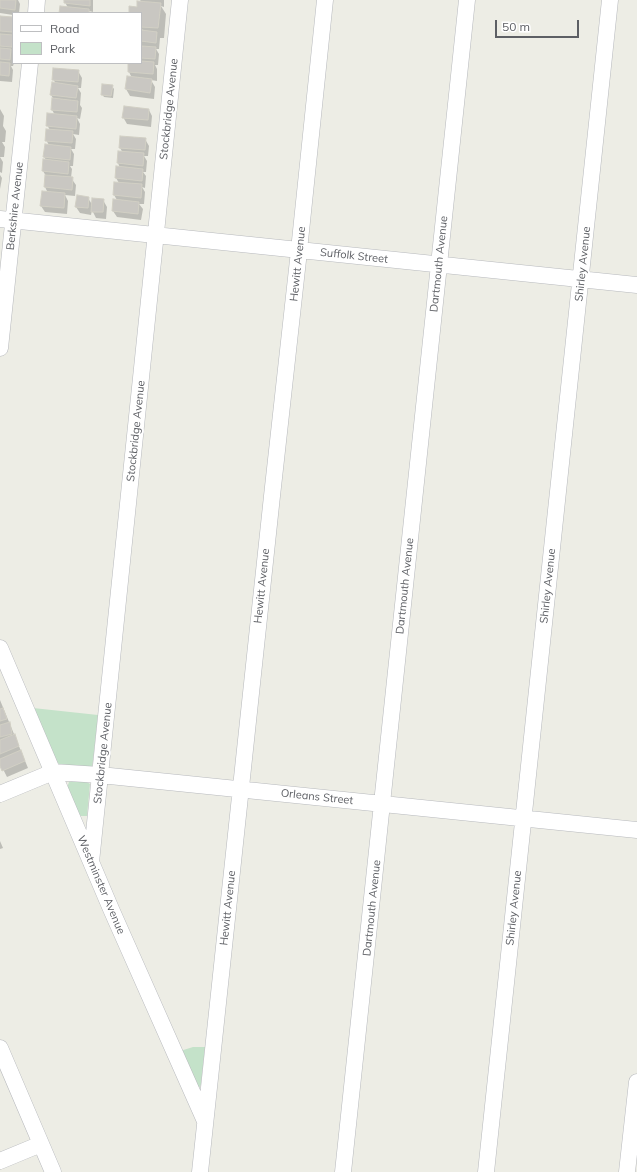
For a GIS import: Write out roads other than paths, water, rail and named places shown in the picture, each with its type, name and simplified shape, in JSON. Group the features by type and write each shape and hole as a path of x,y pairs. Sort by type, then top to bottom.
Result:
{"street":[{"path":"36,12 37,0"},
{"name":"Stockbridge Avenue","path":"91,862 157,235 180,0"},
{"name":"Hewitt Avenue","path":"200,1172 325,0"},
{"name":"Dartmouth Avenue","path":"343,1172 467,0"},
{"name":"Shirley Avenue","path":"486,1172 610,0"},
{"name":"Berkshire Avenue","path":"0,348 7,220 30,64"},
{"name":"Suffolk Street","path":"7,220 637,284"},
{"name":"Westminster Avenue","path":"0,648 91,862 205,1121"},
{"name":"Orleans Street","path":"0,794 53,772 100,774 637,830"},
{"path":"0,1048 53,1172"},
{"path":"627,1172 637,1082"},
{"path":"0,1161 41,1144"}]}
